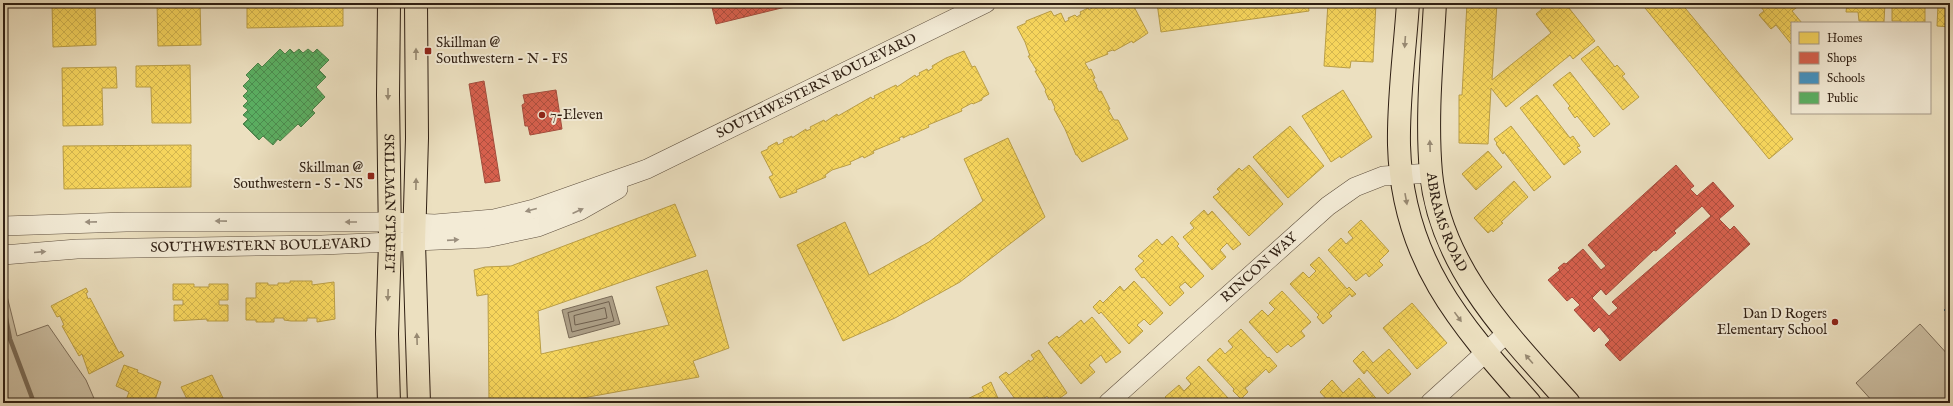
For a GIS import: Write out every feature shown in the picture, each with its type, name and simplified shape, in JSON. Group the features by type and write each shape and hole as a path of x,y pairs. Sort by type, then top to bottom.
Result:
{"main road":[{"path":"1408,3 1399,145 1402,174 1414,233 1430,270 1456,316 1530,403"},
{"name":"ABRAMS ROAD","path":"1435,3 1429,121 1431,173 1441,219 1457,259 1482,300 1507,333 1569,403"},
{"path":"389,8 416,6"},
{"name":"SKILLMAN STREET","path":"416,6 417,138 414,233 419,403"},
{"name":"SKILLMAN STREET","path":"389,8 390,232 387,334 389,403"},
{"path":"1430,270 1457,259"}],"street":[{"name":"SOUTHWESTERN BOULEVARD","path":"3,226 126,222 414,233 486,238 538,226 579,211 614,192 647,169 986,3"},
{"name":"RINCON WAY","path":"1108,403 1128,387 1328,206 1355,187 1383,176 1431,173"},
{"path":"126,222 126,247"},
{"name":"SOUTHWESTERN BOULEVARD","path":"3,255 126,247 322,245 390,232"},
{"path":"1430,403 1507,333"}],"shaded area":[{"path":"3,280 17,336 48,325 86,380 96,403 3,403"},
{"path":"1920,324 1950,357 1950,403 1874,403 1856,383"}],"water":[{"path":"612,296 620,324 569,338 562,310"}],"building: Homes":[{"path":"52,3 95,3 96,45 53,47"},
{"path":"157,3 200,3 201,45 158,46"},
{"path":"247,3 343,3 343,26 247,28"},
{"path":"1099,3 1132,3 1148,33 1133,43 1132,41 1114,51 1107,52 1108,54 1085,63 1089,70 1091,69 1095,78 1093,79 1096,86 1099,92 1101,91 1110,109 1108,110 1114,120 1118,120 1128,139 1082,162 1076,155 1065,129 1054,109 1055,108 1051,99 1049,100 1045,91 1046,90 1035,71 1037,71 1028,56 1030,56 1025,42 1017,27 1026,23 1026,21 1051,11 1054,16 1061,13 1065,22 1069,20 1068,18 1075,15 1077,17 1081,14 1080,12 1088,8 1089,10"},
{"path":"1157,3 1308,3 1309,11 1161,32"},
{"path":"1328,3 1376,3 1373,62 1351,61 1350,68 1324,66"},
{"path":"1467,3 1497,3 1492,80 1551,33 1536,14 1542,9 1537,3 1550,3 1552,6 1556,3 1565,3 1595,41 1573,59 1570,55 1506,107 1491,88 1488,144 1459,143 1459,95 1462,95"},
{"path":"1652,3 1681,3 1793,139 1769,159 1645,8"},
{"path":"1758,3 1799,3 1800,5 1792,11 1801,22 1791,22 1791,44 1776,25 1771,29 1759,15 1764,11"},
{"path":"1847,3 1885,3 1884,22 1859,21 1858,12 1846,12"},
{"path":"1892,3 1925,3 1925,22 1892,21"},
{"path":"1938,5 1950,6 1950,27 1937,26"},
{"path":"1598,46 1615,67 1617,65 1625,74 1622,76 1639,97 1623,110 1581,59"},
{"path":"964,51 972,67 975,66 989,94 982,98 982,100 961,109 962,111 928,125 929,127 903,138 903,136 899,138 900,140 873,151 874,153 864,158 863,156 850,162 851,164 832,170 825,175 826,177 796,190 797,192 780,198 769,177 773,175 761,152 777,142 778,145 784,142 783,140 792,136 792,138 806,129 806,131 811,129 810,127 824,120 825,122 837,114 838,116 871,97 872,99 875,98 874,96 896,85 897,87 915,75 916,77 920,75 919,73 927,69 928,71 933,68 932,66 946,58"},
{"path":"190,65 191,123 152,123 151,87 136,87 136,66"},
{"path":"116,67 117,88 102,88 103,125 63,126 62,68"},
{"path":"1570,72 1610,124 1594,137 1577,116 1575,118 1568,108 1570,106 1553,85"},
{"path":"1343,90 1372,137 1341,158 1340,156 1331,162 1302,116"},
{"path":"1537,95 1570,138 1573,136 1580,146 1577,147 1581,152 1564,165 1520,108"},
{"path":"1290,126 1324,166 1288,198 1253,157"},
{"path":"1511,126 1551,177 1534,191 1504,152 1503,154 1494,139"},
{"path":"1008,138 1045,217 960,282 895,318 843,341 797,245 845,222 869,275 929,242 983,201 964,159"},
{"path":"191,145 191,187 64,189 63,146"},
{"path":"1488,151 1502,167 1476,190 1462,174"},
{"path":"1249,165 1283,204 1249,236 1213,197 1220,192 1217,189 1239,168 1242,171"},
{"path":"1514,181 1528,197 1501,222 1503,223 1493,232 1492,230 1488,233 1474,218"},
{"path":"675,204 696,256 538,311 541,354 669,325 656,287 707,270 729,348 693,361 699,377 555,403 489,403 488,294 477,296 474,270 485,267 511,266"},
{"path":"1204,210 1208,215 1212,211 1241,244 1233,250 1227,243 1220,250 1226,257 1212,270 1183,237 1194,228 1190,223"},
{"path":"1361,220 1389,251 1379,261 1383,265 1369,277 1366,273 1356,281 1328,250 1341,238 1346,244 1353,238 1348,232"},
{"path":"1172,236 1179,244 1177,246 1204,276 1191,288 1185,282 1179,287 1184,293 1170,306 1135,269 1144,261 1138,256 1157,239 1162,245"},
{"path":"1319,257 1347,289 1349,287 1356,294 1352,297 1350,294 1329,313 1332,316 1323,324 1317,317 1319,315 1290,284 1303,272 1309,278 1316,271 1310,265"},
{"path":"290,281 312,281 312,285 334,282 335,319 317,322 317,318 307,318 307,321 291,321 284,320 284,318 274,318 274,322 256,322 256,320 246,320 246,298 256,298 256,283 278,285 278,283 290,283"},
{"path":"1134,281 1163,313 1150,325 1144,319 1137,325 1143,331 1129,344 1101,312 1099,314 1093,307 1100,300 1103,303 1120,286 1124,291"},
{"path":"173,284 194,284 194,287 209,287 209,284 228,284 228,300 219,300 219,305 228,305 228,321 207,321 207,319 174,321 174,305 183,305 183,300 173,300"},
{"path":"86,288 88,292 86,293 88,299 90,298 119,353 121,351 124,356 89,374 82,354 79,356 62,326 64,325 60,316 57,317 51,306"},
{"path":"1282,291 1311,322 1301,331 1305,336 1291,347 1288,344 1277,353 1249,322 1262,310 1268,316 1275,309 1269,303"},
{"path":"1412,303 1447,343 1417,369 1383,328"},
{"path":"1092,317 1121,352 1106,363 1101,355 1089,365 1095,372 1081,384 1048,343 1057,336 1059,338 1081,320 1084,324"},
{"path":"1241,329 1277,366 1269,373 1266,369 1245,388 1248,392 1241,399 1233,391 1234,389 1207,360 1220,348 1225,354 1233,347 1228,341"},
{"path":"1389,349 1411,374 1388,394 1367,370 1364,374 1353,361 1363,351 1373,363"},
{"path":"1039,350 1067,393 1053,403 1047,396 1038,403 1018,403 999,377 1006,372 1009,375 1029,360 1030,362 1034,359 1031,355"},
{"path":"124,365 138,370 137,372 161,382 154,403 125,403 129,392 116,386"},
{"path":"1199,366 1228,398 1222,403 1171,403 1165,397 1179,385 1184,391 1191,384 1186,378"},
{"path":"212,375 223,398 216,401 217,403 189,403 181,387"},
{"path":"1359,378 1380,403 1330,403 1320,392 1332,380 1343,393"},
{"path":"991,382 1000,403 959,403 984,391 982,387"},
{"path":"1492,399 1496,403 1487,403"}],"building: Shops":[{"path":"711,3 802,3 716,24"},
{"path":"484,81 500,181 485,183 469,84"},
{"name":"7-Eleven","path":"556,90 562,129 530,135 528,126 525,126 522,105 525,103 523,95"},
{"path":"1676,165 1694,186 1690,189 1697,196 1713,182 1734,206 1719,219 1730,230 1734,226 1750,244 1620,361 1605,345 1610,340 1599,327 1594,332 1574,310 1580,305 1572,297 1567,301 1548,280 1560,270 1558,268 1564,263 1566,264 1583,249 1601,270 1606,266 1588,245","holes":["1702,206 1711,216 1612,302 1618,308 1609,316 1592,298 1601,289 1606,295 1654,250 1656,251 1676,233 1674,231"]}],"building: Schools":[{"path":"1950,304 1950,316 1944,310"}],"building: Public":[{"path":"280,49 285,54 290,49 294,53 299,49 303,53 308,49 313,53 317,49 329,60 319,70 326,77 316,87 325,97 312,110 315,113 301,127 298,124 280,141 278,139 273,145 263,136 259,140 243,124 248,119 243,115 248,110 243,106 248,101 243,96 248,91 243,86 250,79 246,75 258,63 262,67"}],"waterway":[{"path":"3,303 10,339 34,403"}],"place":[{"name":"Skillman @ Southwestern - N - FS","path":"428,51"},
{"name":"7-Eleven","path":"542,115"},
{"name":"Skillman @ Southwestern - S - NS","path":"371,176"},
{"name":"Dan D Rogers Elementary School","path":"1835,322"}]}
